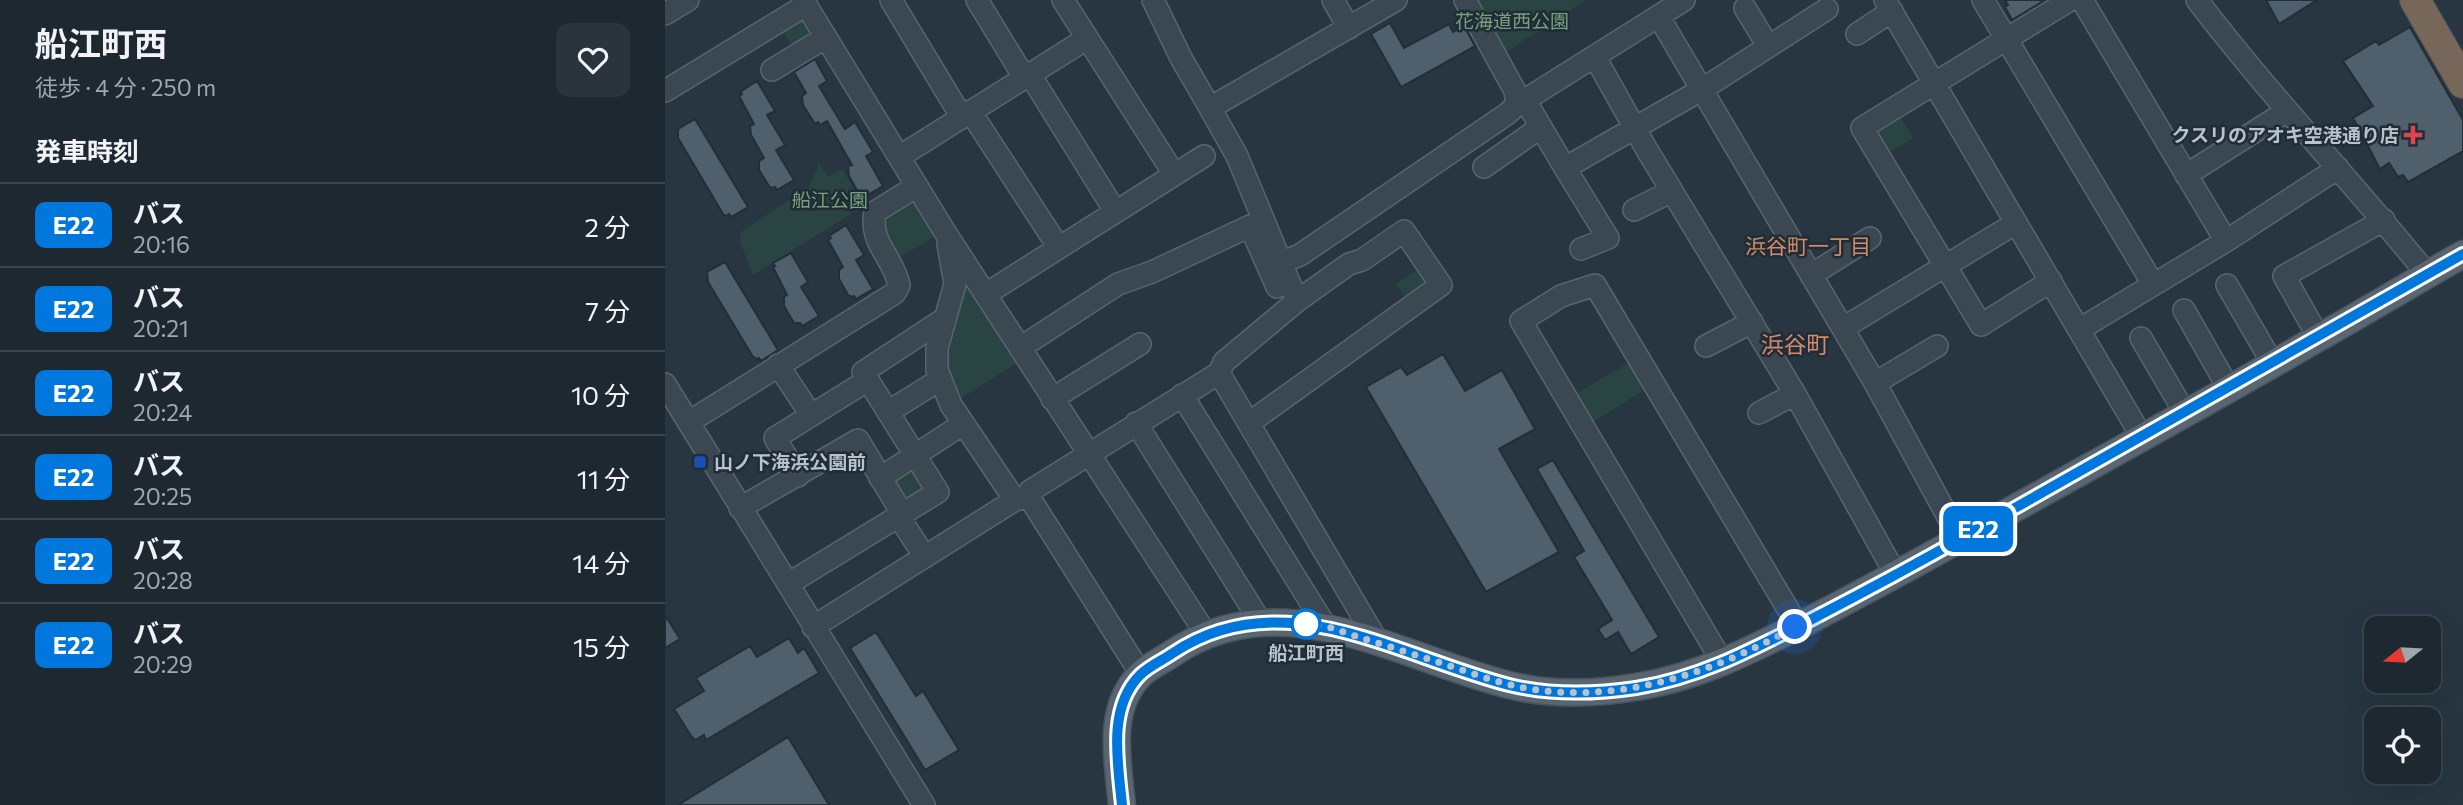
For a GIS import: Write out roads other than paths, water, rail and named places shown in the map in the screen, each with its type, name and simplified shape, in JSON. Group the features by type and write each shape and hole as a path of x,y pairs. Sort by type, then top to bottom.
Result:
{"highway":[{"path":"2415,0 2456,53 2463,83"}],"main road":[{"path":"1122,805 1117,742 1119,713 1129,690 1141,674 1188,643 1206,635 1239,624 1260,621 1326,626 1511,685 1555,692 1598,692 1639,687 1682,677 1723,663 1896,575 2229,389 2463,254"}],"street":[{"path":"665,14 688,0"},
{"path":"891,0 1059,248"},
{"path":"978,0 1115,211"},
{"path":"1063,0 1174,174"},
{"path":"1153,0 1181,58 1237,156 1282,262 1292,304"},
{"path":"1333,0 1349,28"},
{"path":"1210,108 1396,0"},
{"path":"1465,0 1521,103 1541,127 1608,238 1581,249"},
{"path":"1282,262 1300,255 1521,103 1684,0"},
{"path":"1983,0 2153,284"},
{"path":"2051,281 1981,325 1863,128 2070,0"},
{"path":"2082,0 2226,241"},
{"path":"2197,0 2287,111 2384,220 2427,274"},
{"path":"665,91 805,3 945,232 1206,635"},
{"path":"1857,34 1889,6 2142,436"},
{"path":"1745,8 1768,46"},
{"path":"1565,168 1701,90 1827,9"},
{"path":"1659,17 1875,383 1960,539"},
{"path":"772,70 826,37"},
{"path":"899,157 1086,39"},
{"path":"1595,57 1672,191 1795,394 1896,575"},
{"path":"2186,175 2287,111"},
{"path":"1483,167 1541,127"},
{"path":"986,295 1203,156"},
{"path":"2080,329 2226,241 2338,168"},
{"path":"689,422 895,293 899,285 895,271 872,226 875,212 917,186"},
{"path":"1634,210 1672,191"},
{"path":"2319,338 2284,276 2384,220"},
{"path":"1843,328 2016,223"},
{"path":"1020,348 1118,284 1152,272 1250,226 1292,304"},
{"path":"813,626 1022,499 1030,491 1136,423 1219,373 1224,362 1292,304 1349,264 1362,260 1404,231 1441,285 1249,423"},
{"path":"945,232 955,284 937,348 937,370 951,404 1022,499 1141,674"},
{"path":"1811,275 1870,238"},
{"path":"1723,663 1521,321 1561,296 1595,285 1798,626"},
{"path":"2227,285 2273,364"},
{"path":"2184,310 2229,389"},
{"path":"787,584 938,492 863,372 944,319"},
{"path":"1706,346 1752,322"},
{"path":"2141,338 2185,413"},
{"path":"1052,400 1140,344"},
{"path":"1875,383 1937,346"},
{"path":"778,365 811,415"},
{"path":"1219,373 1379,644"},
{"path":"888,412 941,379"},
{"path":"798,476 775,438 868,380"},
{"path":"665,384 924,805"},
{"path":"1759,413 1795,394"},
{"path":"1182,395 1326,626"},
{"path":"1136,423 1260,621"},
{"path":"880,478 964,424"},
{"path":"740,508 858,440 925,557"}],"place":[{"name":"クスリのアオキ空港通り店","path":"2413,135"},
{"name":"山ノ下海浜公園前","path":"700,462"},
{"name":"船江町西","path":"1306,624"}],"district":[{"name":"浜谷町一丁目","path":"1808,247"},
{"name":"浜谷町","path":"1795,345"}],"park label":[{"name":"花海道西公園","path":"1512,21"},
{"name":"船江公園","path":"830,200"}]}
